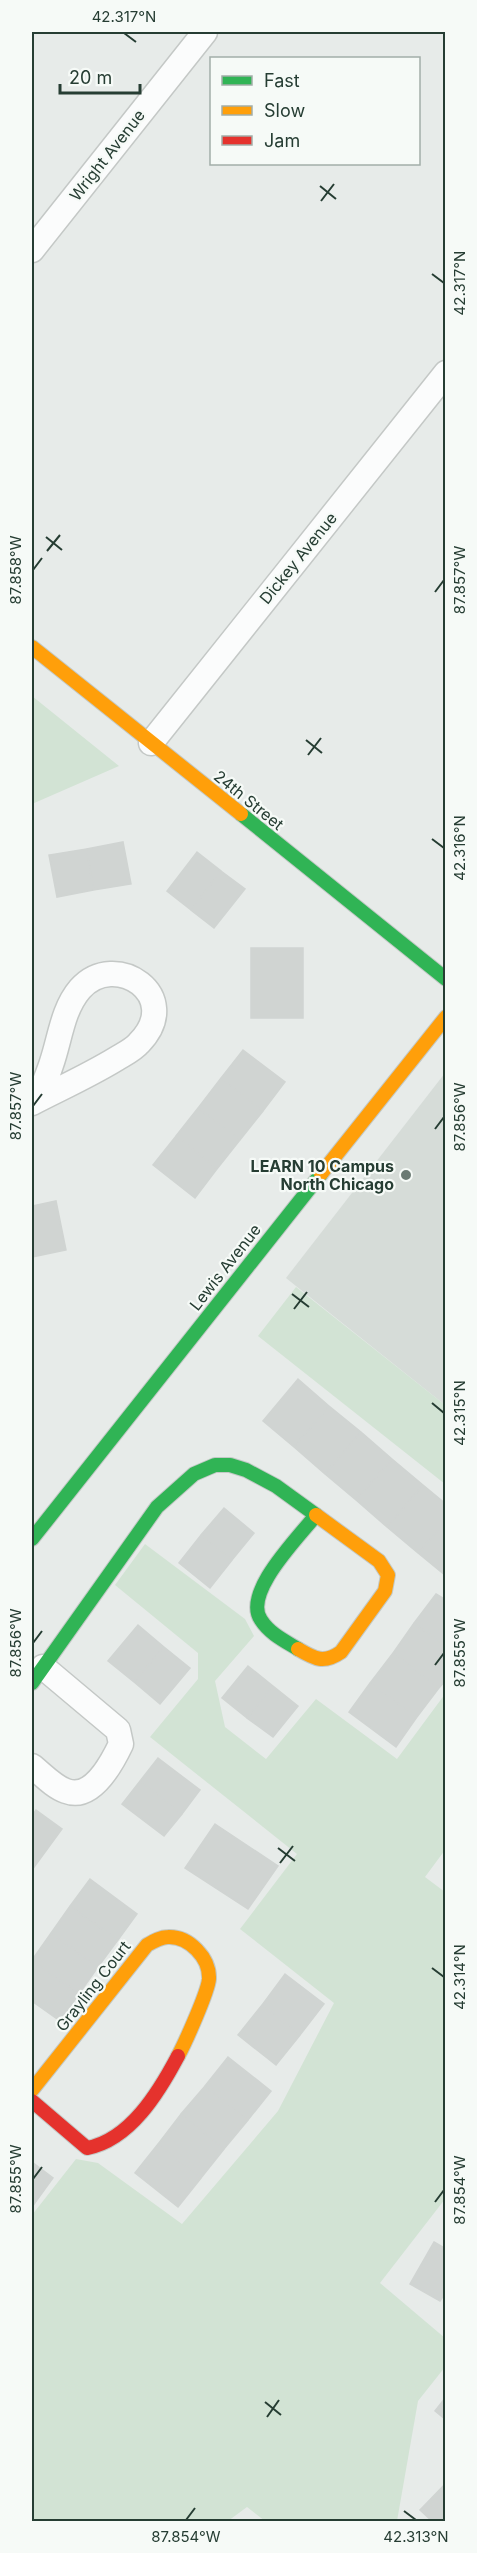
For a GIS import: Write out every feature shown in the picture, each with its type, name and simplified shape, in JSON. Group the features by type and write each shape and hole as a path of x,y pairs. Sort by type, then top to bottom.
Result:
{"street":[{"name":"Wright Avenue","path":"32,250 205,32"},
{"name":"Dickey Avenue","path":"151,743 446,374"},
{"name":"24th Street","path":"32,648 446,979"},
{"path":"105,975 131,978 146,988 154,1005 153,1026 138,1045 86,1078 35,1101 52,1064 68,1008 79,990 90,979 105,975"},
{"name":"Lewis Avenue","path":"32,1539 446,1017"},
{"path":"32,1766 64,1791 78,1794 90,1789 115,1757 121,1744 118,1731 37,1675 157,1507 177,1487 201,1469 224,1464 250,1471 316,1515 379,1561 388,1575 385,1591 341,1652 331,1659 317,1660 274,1634 260,1619 256,1602 261,1586 316,1515"},
{"name":"Grayling Court","path":"32,2090 147,1945 169,1936 185,1940 198,1951 207,1967 209,1981 181,2052 157,2093 123,2131 98,2148 87,2148 32,2101"}],"shaded area":[{"name":"LEARN 10 Campus North Chicago","path":"445,1073 445,1405 286,1278"}],"green space":[{"path":"32,696 119,766 32,804"},
{"path":"296,1287 445,1405 445,1484 258,1336"},
{"path":"145,1544 245,1619 254,1636 215,1681 225,1727 266,1759 316,1699 397,1759 445,1694 445,1850 425,1877 445,1892 445,2199 380,2283 445,2338 445,2367 418,2401 397,2521 265,2521 247,2507 228,2521 32,2521 32,2215 76,2159 98,2163 182,2224 278,2111 334,2003 240,1929 297,1854 150,1737 198,1679 198,1653 115,1585"}],"building":[{"path":"123,842 131,884 94,890 86,849"},
{"path":"86,849 94,890 57,897 49,855"},
{"path":"197,852 221,871 191,910 167,891"},
{"path":"221,871 245,889 214,928 191,910"},
{"path":"251,948 303,948 303,983 251,983"},
{"path":"251,983 303,983 303,1018 251,1018"},
{"path":"243,1050 285,1082 263,1111 221,1078"},
{"path":"221,1078 263,1111 240,1140 198,1108"},
{"path":"198,1108 240,1140 217,1169 176,1136"},
{"path":"176,1136 217,1169 195,1198 153,1165"},
{"path":"56,1201 66,1250 32,1257 32,1206"},
{"path":"298,1379 329,1406 294,1447 263,1421"},
{"path":"329,1406 361,1432 325,1474 294,1447"},
{"path":"361,1432 392,1459 356,1500 325,1474"},
{"path":"392,1459 423,1485 387,1527 356,1500"},
{"path":"423,1485 446,1504 446,1521 418,1553 387,1527"},
{"path":"224,1508 254,1533 232,1560 201,1535"},
{"path":"446,1521 446,1576 418,1553"},
{"path":"201,1535 232,1560 210,1588 179,1563"},
{"path":"436,1594 446,1600 446,1646 414,1623"},
{"path":"414,1623 446,1646 446,1680 439,1688 393,1653"},
{"path":"138,1625 164,1647 134,1682 108,1661"},
{"path":"164,1647 190,1668 160,1704 134,1682"},
{"path":"393,1653 439,1688 417,1717 370,1683"},
{"path":"248,1666 273,1686 247,1718 222,1698"},
{"path":"370,1683 417,1717 396,1747 349,1712"},
{"path":"273,1686 298,1706 273,1737 247,1718"},
{"path":"158,1758 200,1790 182,1814 140,1781"},
{"path":"140,1781 182,1814 164,1836 122,1804"},
{"path":"36,1810 62,1829 32,1870 32,1816"},
{"path":"215,1824 278,1866 248,1909 185,1868"},
{"path":"90,1879 137,1914 118,1940 70,1906"},
{"path":"70,1906 118,1940 98,1967 51,1933"},
{"path":"51,1933 98,1967 79,1994 32,1960"},
{"path":"32,1960 79,1994 60,2021 32,2001"},
{"path":"285,1974 324,2004 300,2035 262,2005"},
{"path":"262,2005 300,2035 276,2065 238,2035"},
{"path":"228,2057 271,2091 248,2120 205,2086"},
{"path":"205,2086 248,2120 224,2149 181,2114"},
{"path":"181,2114 224,2149 201,2178 158,2144"},
{"path":"158,2144 201,2178 178,2207 135,2173"},
{"path":"32,2162 53,2178 32,2207"},
{"path":"434,2242 446,2249 446,2292 440,2301 410,2284"},
{"path":"446,2397 446,2420 435,2411"},
{"path":"446,2483 446,2522 433,2522 420,2510"}],"traffic: fast":[{"path":"241,814 446,979"},
{"path":"32,1539 321,1174"},
{"path":"32,1683 157,1507 194,1474 215,1465 230,1465 246,1470 276,1486 316,1515 275,1566 259,1595 257,1609 261,1620 269,1629 298,1649"}],"traffic: slow":[{"path":"32,647 241,814"},
{"path":"321,1174 446,1017"},
{"path":"298,1649 319,1659 330,1658 341,1652 385,1591 388,1575 379,1561 316,1515"},
{"path":"32,2090 147,1945 165,1937 183,1940 197,1950 206,1963 209,1979 205,1995 178,2056"}],"traffic: jam":[{"path":"32,2101 87,2148 117,2135 130,2125 152,2099 178,2056"}],"place":[{"name":"LEARN 10 Campus North Chicago","path":"406,1175"}]}
